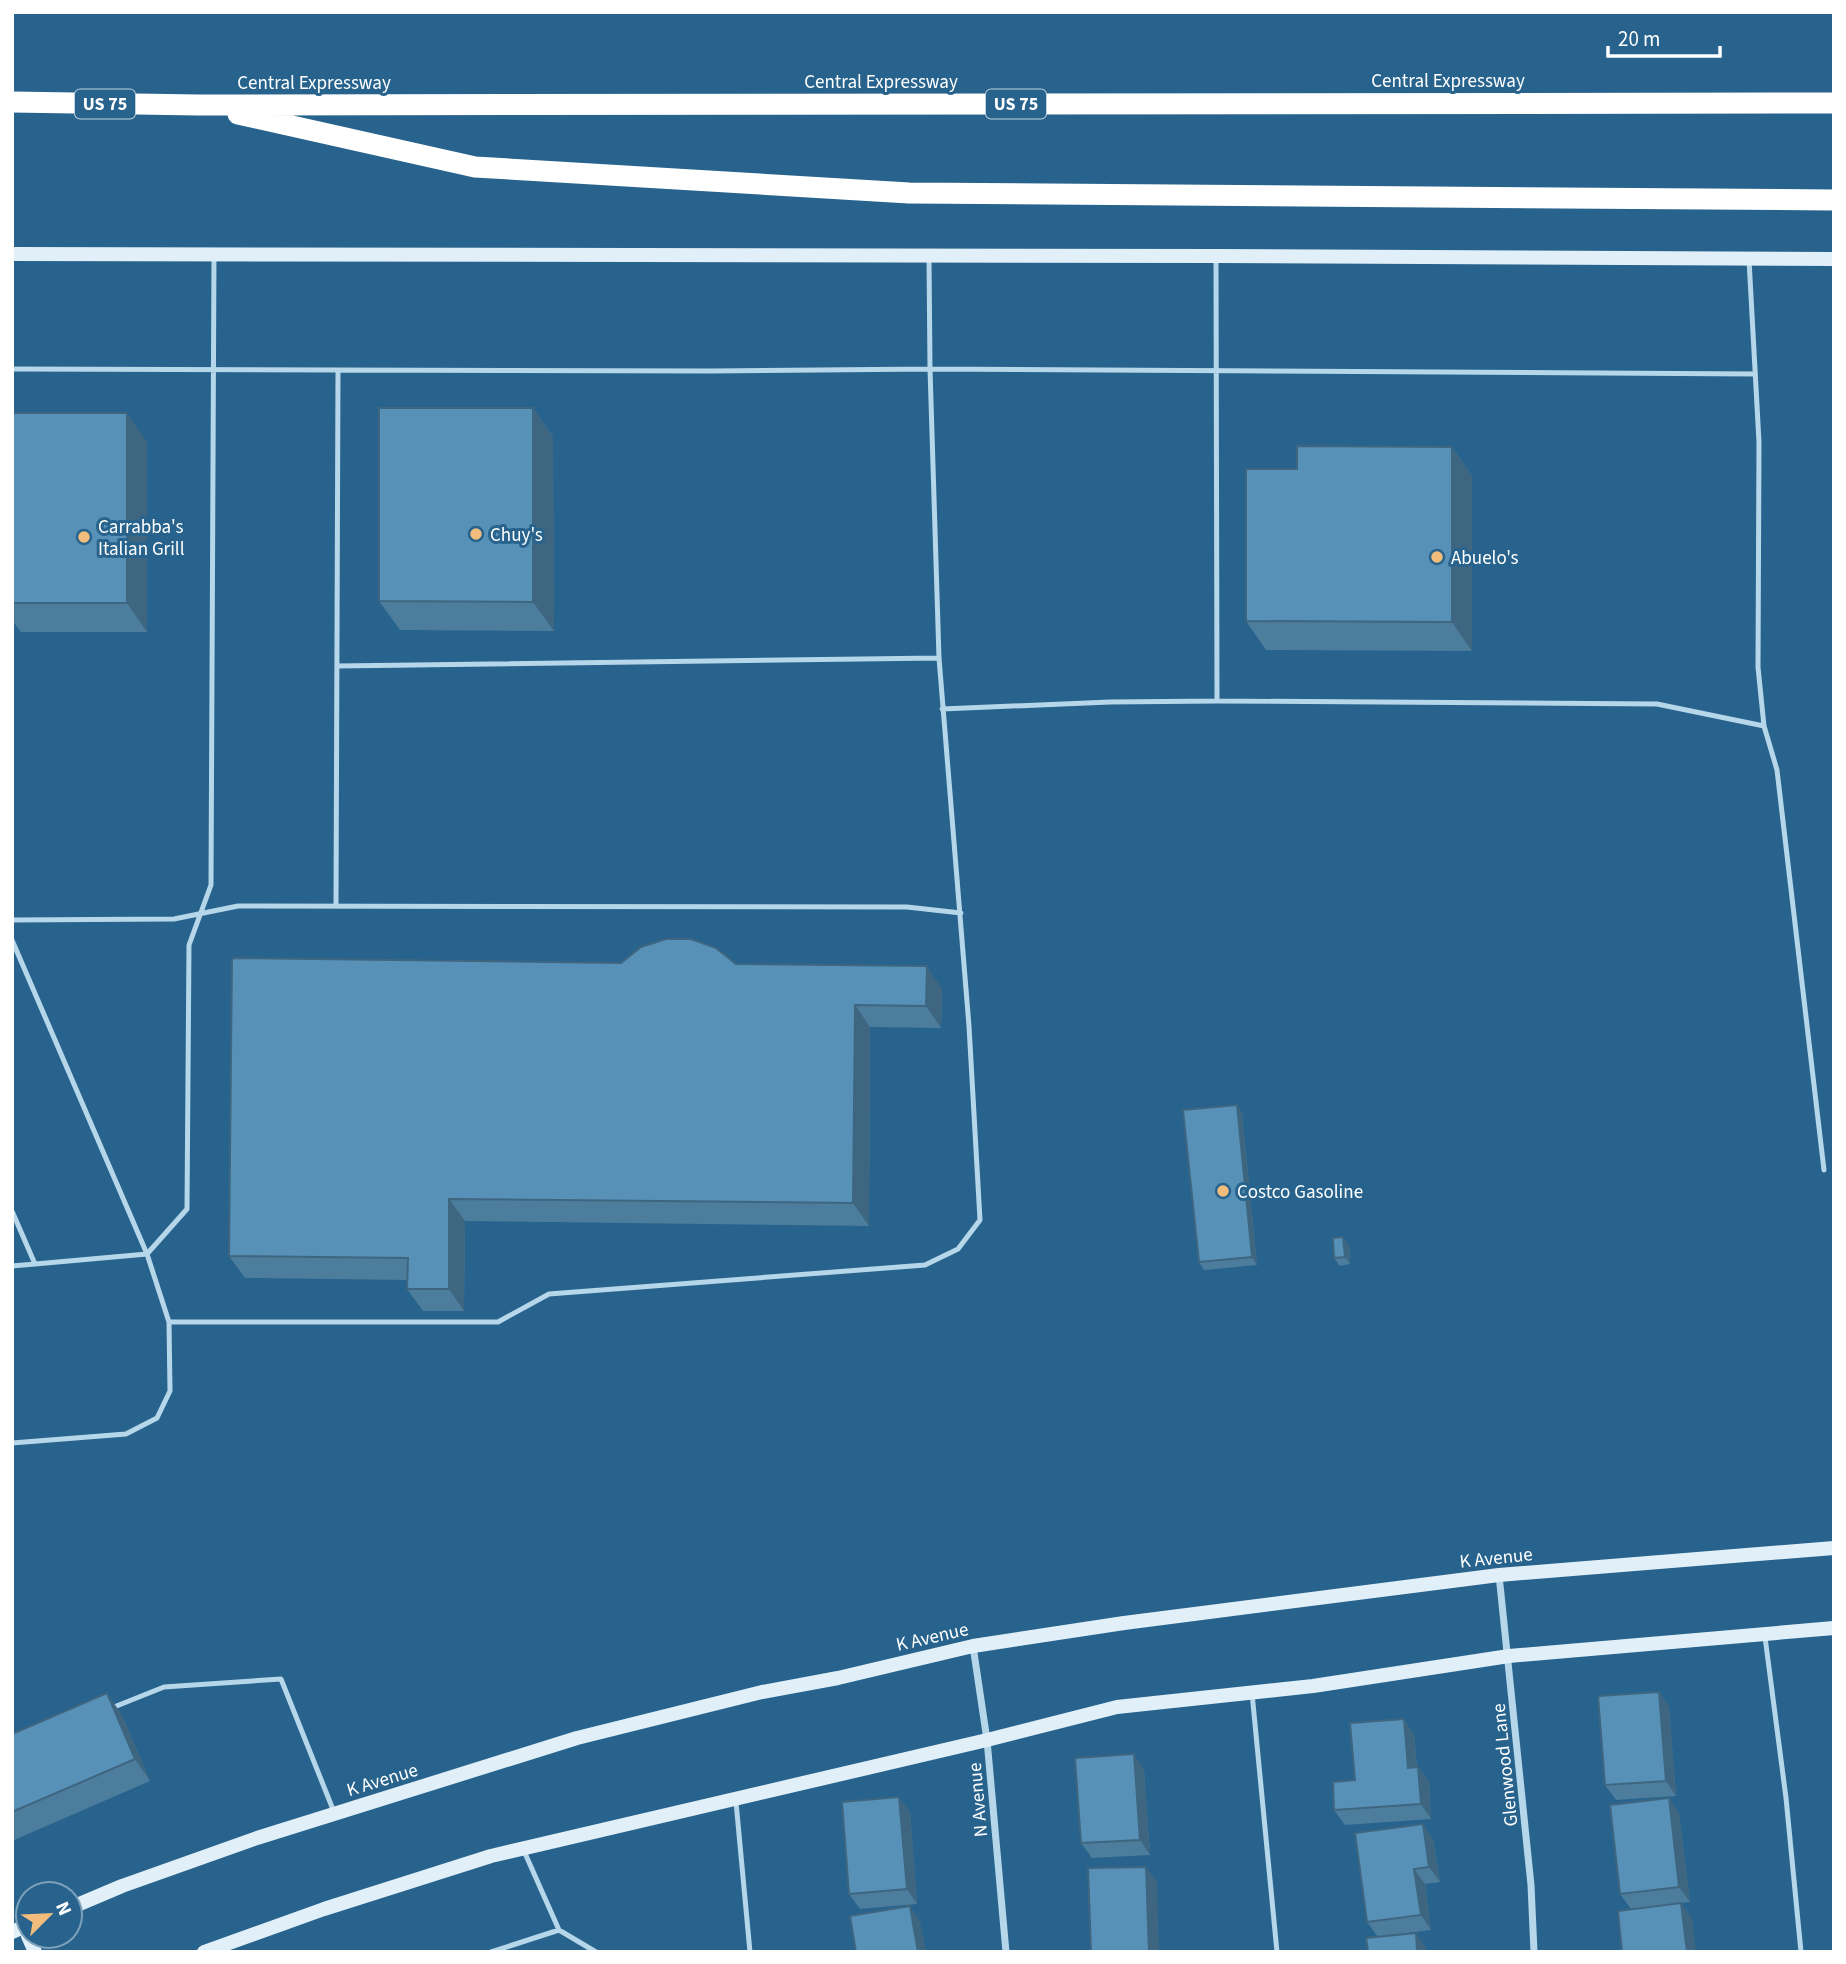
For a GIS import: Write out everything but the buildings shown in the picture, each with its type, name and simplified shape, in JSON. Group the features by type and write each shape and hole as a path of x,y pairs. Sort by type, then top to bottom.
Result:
{"highway":[{"name":"Central Expressway","path":"12,102 198,105 1834,103"},
{"path":"198,105 475,167 909,193 1834,200"}],"main road":[{"path":"12,254 1834,259"},
{"name":"K Avenue","path":"84,1902 134,1881 257,1838 577,1738 762,1692 838,1678 973,1646 1124,1623 1499,1575 1834,1548"},
{"path":"204,1952 324,1909 491,1856 1117,1707 1314,1686 1509,1656 1834,1628"}],"street":[{"name":"Glenwood Lane","path":"1499,1575 1531,1885 1534,1952"},
{"name":"N Avenue","path":"973,1646 987,1740 1006,1952"}],"lane":[{"path":"12,1266 148,1254 187,1209 189,945 211,885 214,254"},
{"path":"169,1322 498,1322 549,1294 925,1265 958,1249 980,1220 961,913 939,658 929,255"},
{"path":"1216,256 1217,701"},
{"path":"1749,260 1759,442 1758,667 1764,726 1777,770 1824,1170"},
{"path":"12,369 930,369 1755,374"},
{"path":"336,906 338,371"},
{"path":"337,666 939,658"},
{"path":"942,709 1110,702 1217,701 1657,704 1764,726"},
{"path":"12,920 174,919 238,906 907,907 961,913"},
{"path":"12,940 148,1254 169,1322 170,1391 157,1418 126,1434 12,1443"},
{"path":"12,1211 35,1264"},
{"path":"1765,1634 1786,1798 1801,1952"},
{"path":"101,1713 164,1687 281,1679 335,1814"},
{"path":"1252,1693 1276,1952"},
{"path":"735,1799 750,1952"},
{"path":"523,1848 559,1930 596,1952"},
{"path":"491,1952 559,1930"}],"place":[{"name":"Chuy's","path":"476,534"},
{"name":"Carrabba's Italian Grill","path":"84,537"},
{"name":"Abuelo's","path":"1437,557"},
{"name":"Costco Gasoline","path":"1223,1191"}]}
